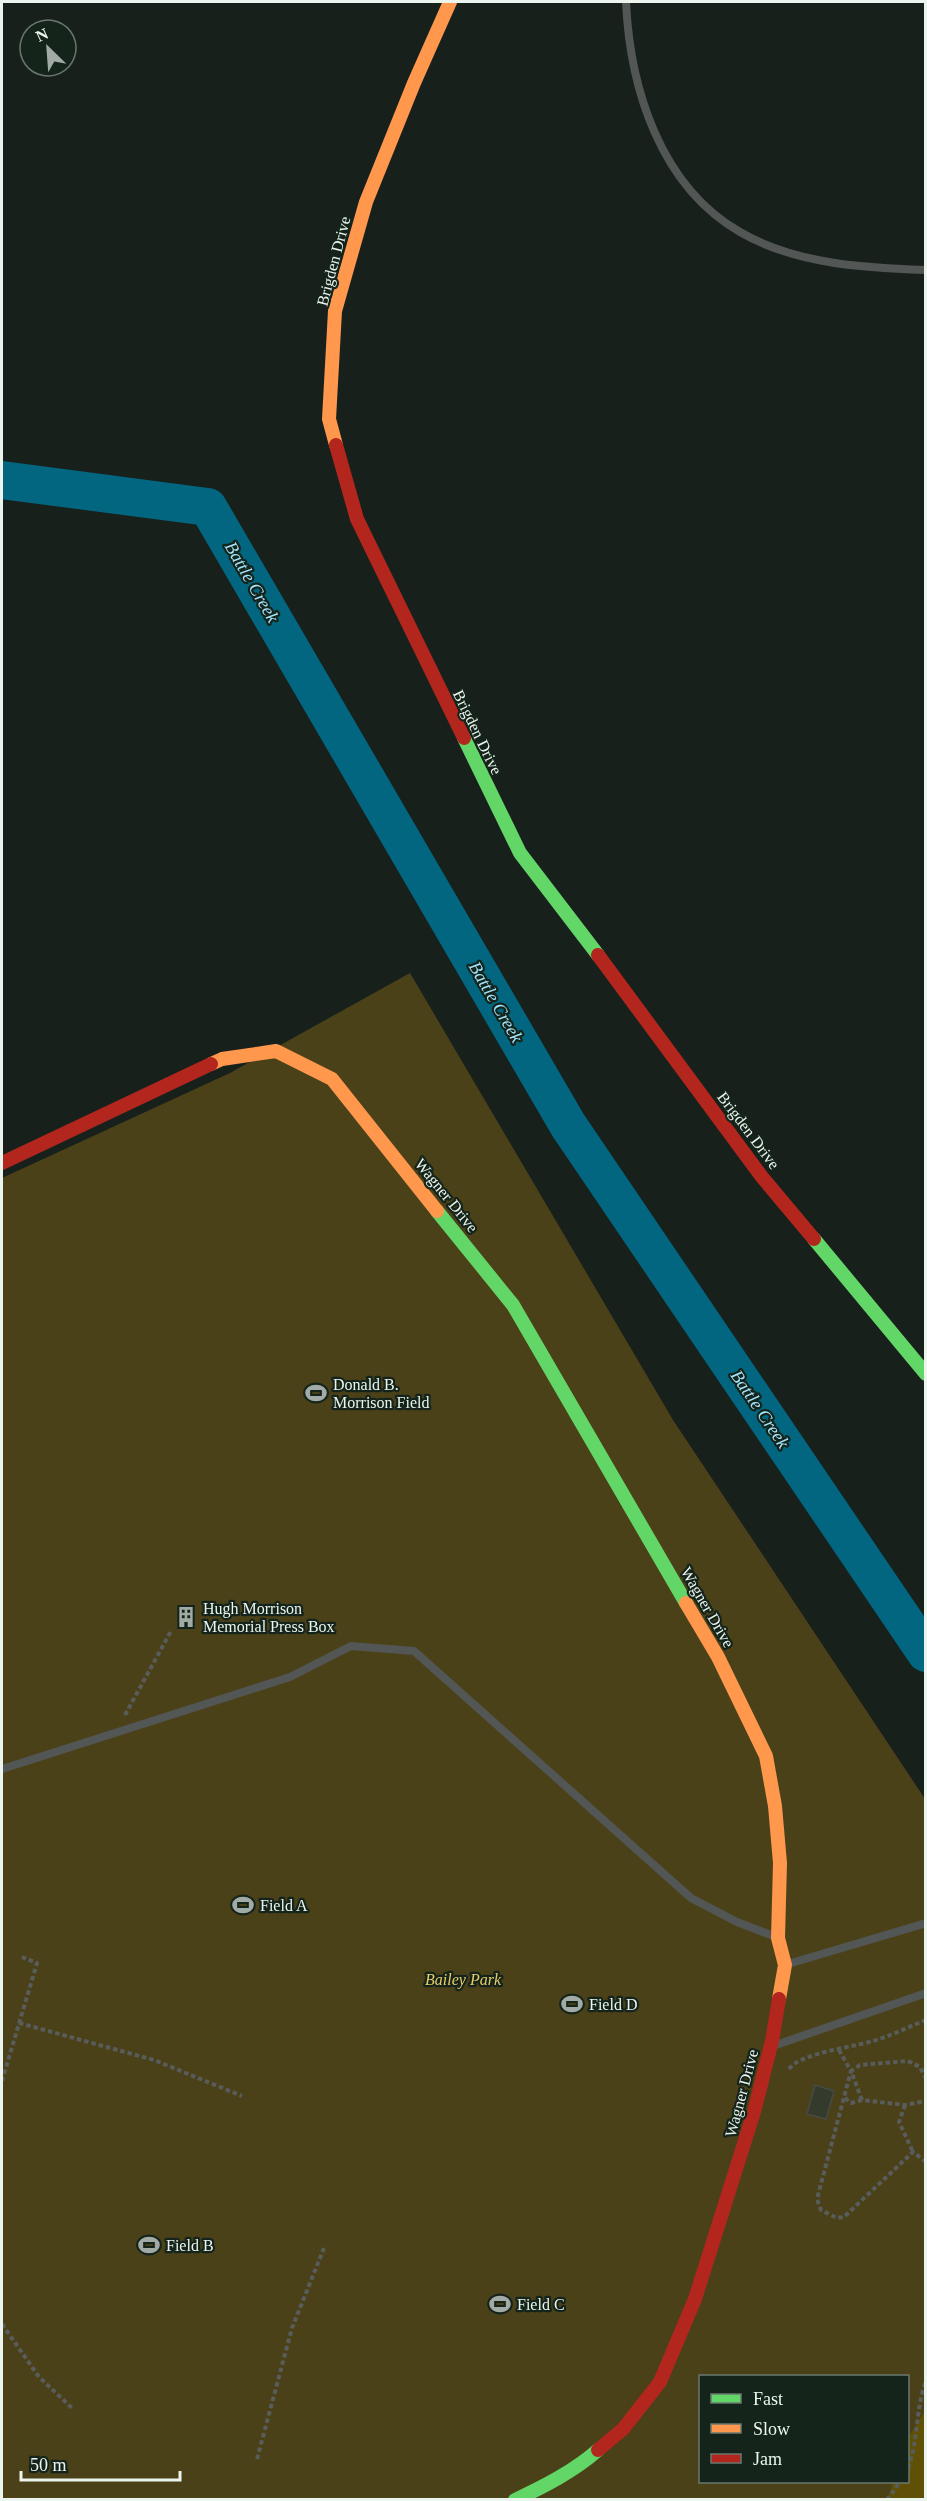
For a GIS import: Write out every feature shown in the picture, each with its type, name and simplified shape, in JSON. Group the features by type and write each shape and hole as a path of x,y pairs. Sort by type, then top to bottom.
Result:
{"street":[{"name":"Brigden Drive","path":"450,2 414,83 366,202 335,311 329,419 357,519 520,853 655,1030 762,1177 926,1374"},
{"name":"Wagner Drive","path":"2,1163 222,1059 276,1051 332,1079 513,1305 718,1657 766,1756 775,1806 780,1863 778,1938 785,1965 771,2047 754,2112 695,2299 660,2382 623,2429 583,2463 539,2489 515,2499"}],"lane":[{"path":"626,2 629,46 640,93 653,129 678,174 721,220 742,233 776,248 814,258 868,268 926,270"},
{"path":"2,1769 290,1677 351,1646 414,1651 691,1898 737,1922 778,1938"},
{"path":"785,1965 926,1923"},
{"path":"771,2047 926,1993"}],"path":[{"path":"117,1732 171,1631"},
{"path":"2,2081 37,1963 22,1957"},
{"path":"785,2076 793,2064 806,2058 874,2041 926,2020"},
{"path":"19,2023 154,2060 242,2096"},
{"path":"839,2050 851,2071 862,2100"},
{"path":"913,2152 844,2217 837,2218 821,2210 817,2199 851,2071 860,2065 908,2061 920,2067 926,2079"},
{"path":"845,2098 851,2103 862,2100 905,2105 926,2101"},
{"path":"905,2105 899,2122 913,2152 926,2162"},
{"path":"257,2459 292,2328 324,2248"},
{"path":"2,2327 39,2377 72,2408 71,2410"},
{"path":"909,2465 913,2455 918,2415 926,2381"},
{"path":"887,2499 899,2483"}],"green space":[{"name":"Bailey Park","path":"410,973 673,1420 925,1799 926,2476 910,2499 2,2499 2,1178 230,1073"}],"shaded area":[{"path":"925,2411 925,2498 884,2499 889,2495 893,2483 909,2483 909,2436"}],"building":[{"path":"815,2085 834,2091 826,2119 807,2114"}],"waterway":[{"name":"Battle Creek","path":"2,480 208,507 568,1125 926,1653"}],"traffic: fast":[{"path":"464,738 520,853 598,955"},
{"path":"437,1211 513,1305 686,1603"},
{"path":"814,1239 926,1374"},
{"path":"515,2500 559,2478 598,2450"}],"traffic: slow":[{"path":"336,445 329,419 335,311 366,202 414,83 450,2"},
{"path":"211,1064 222,1059 276,1051 332,1079 437,1211"},
{"path":"686,1603 718,1657 766,1756 775,1806 780,1863 778,1938 785,1965 779,1999"}],"traffic: jam":[{"path":"336,445 357,519 464,738"},
{"path":"598,955 762,1177 814,1239"},
{"path":"2,1163 211,1064"},
{"path":"598,2450 623,2429 660,2382 695,2299 754,2112 772,2041 779,1999"}],"place":[{"name":"Donald B. Morrison Field","path":"316,1393"},
{"name":"Hugh Morrison Memorial Press Box","path":"186,1617"},
{"name":"Field A","path":"243,1905"},
{"name":"Field D","path":"572,2004"},
{"name":"Field B","path":"149,2245"},
{"name":"Field C","path":"500,2304"}]}
